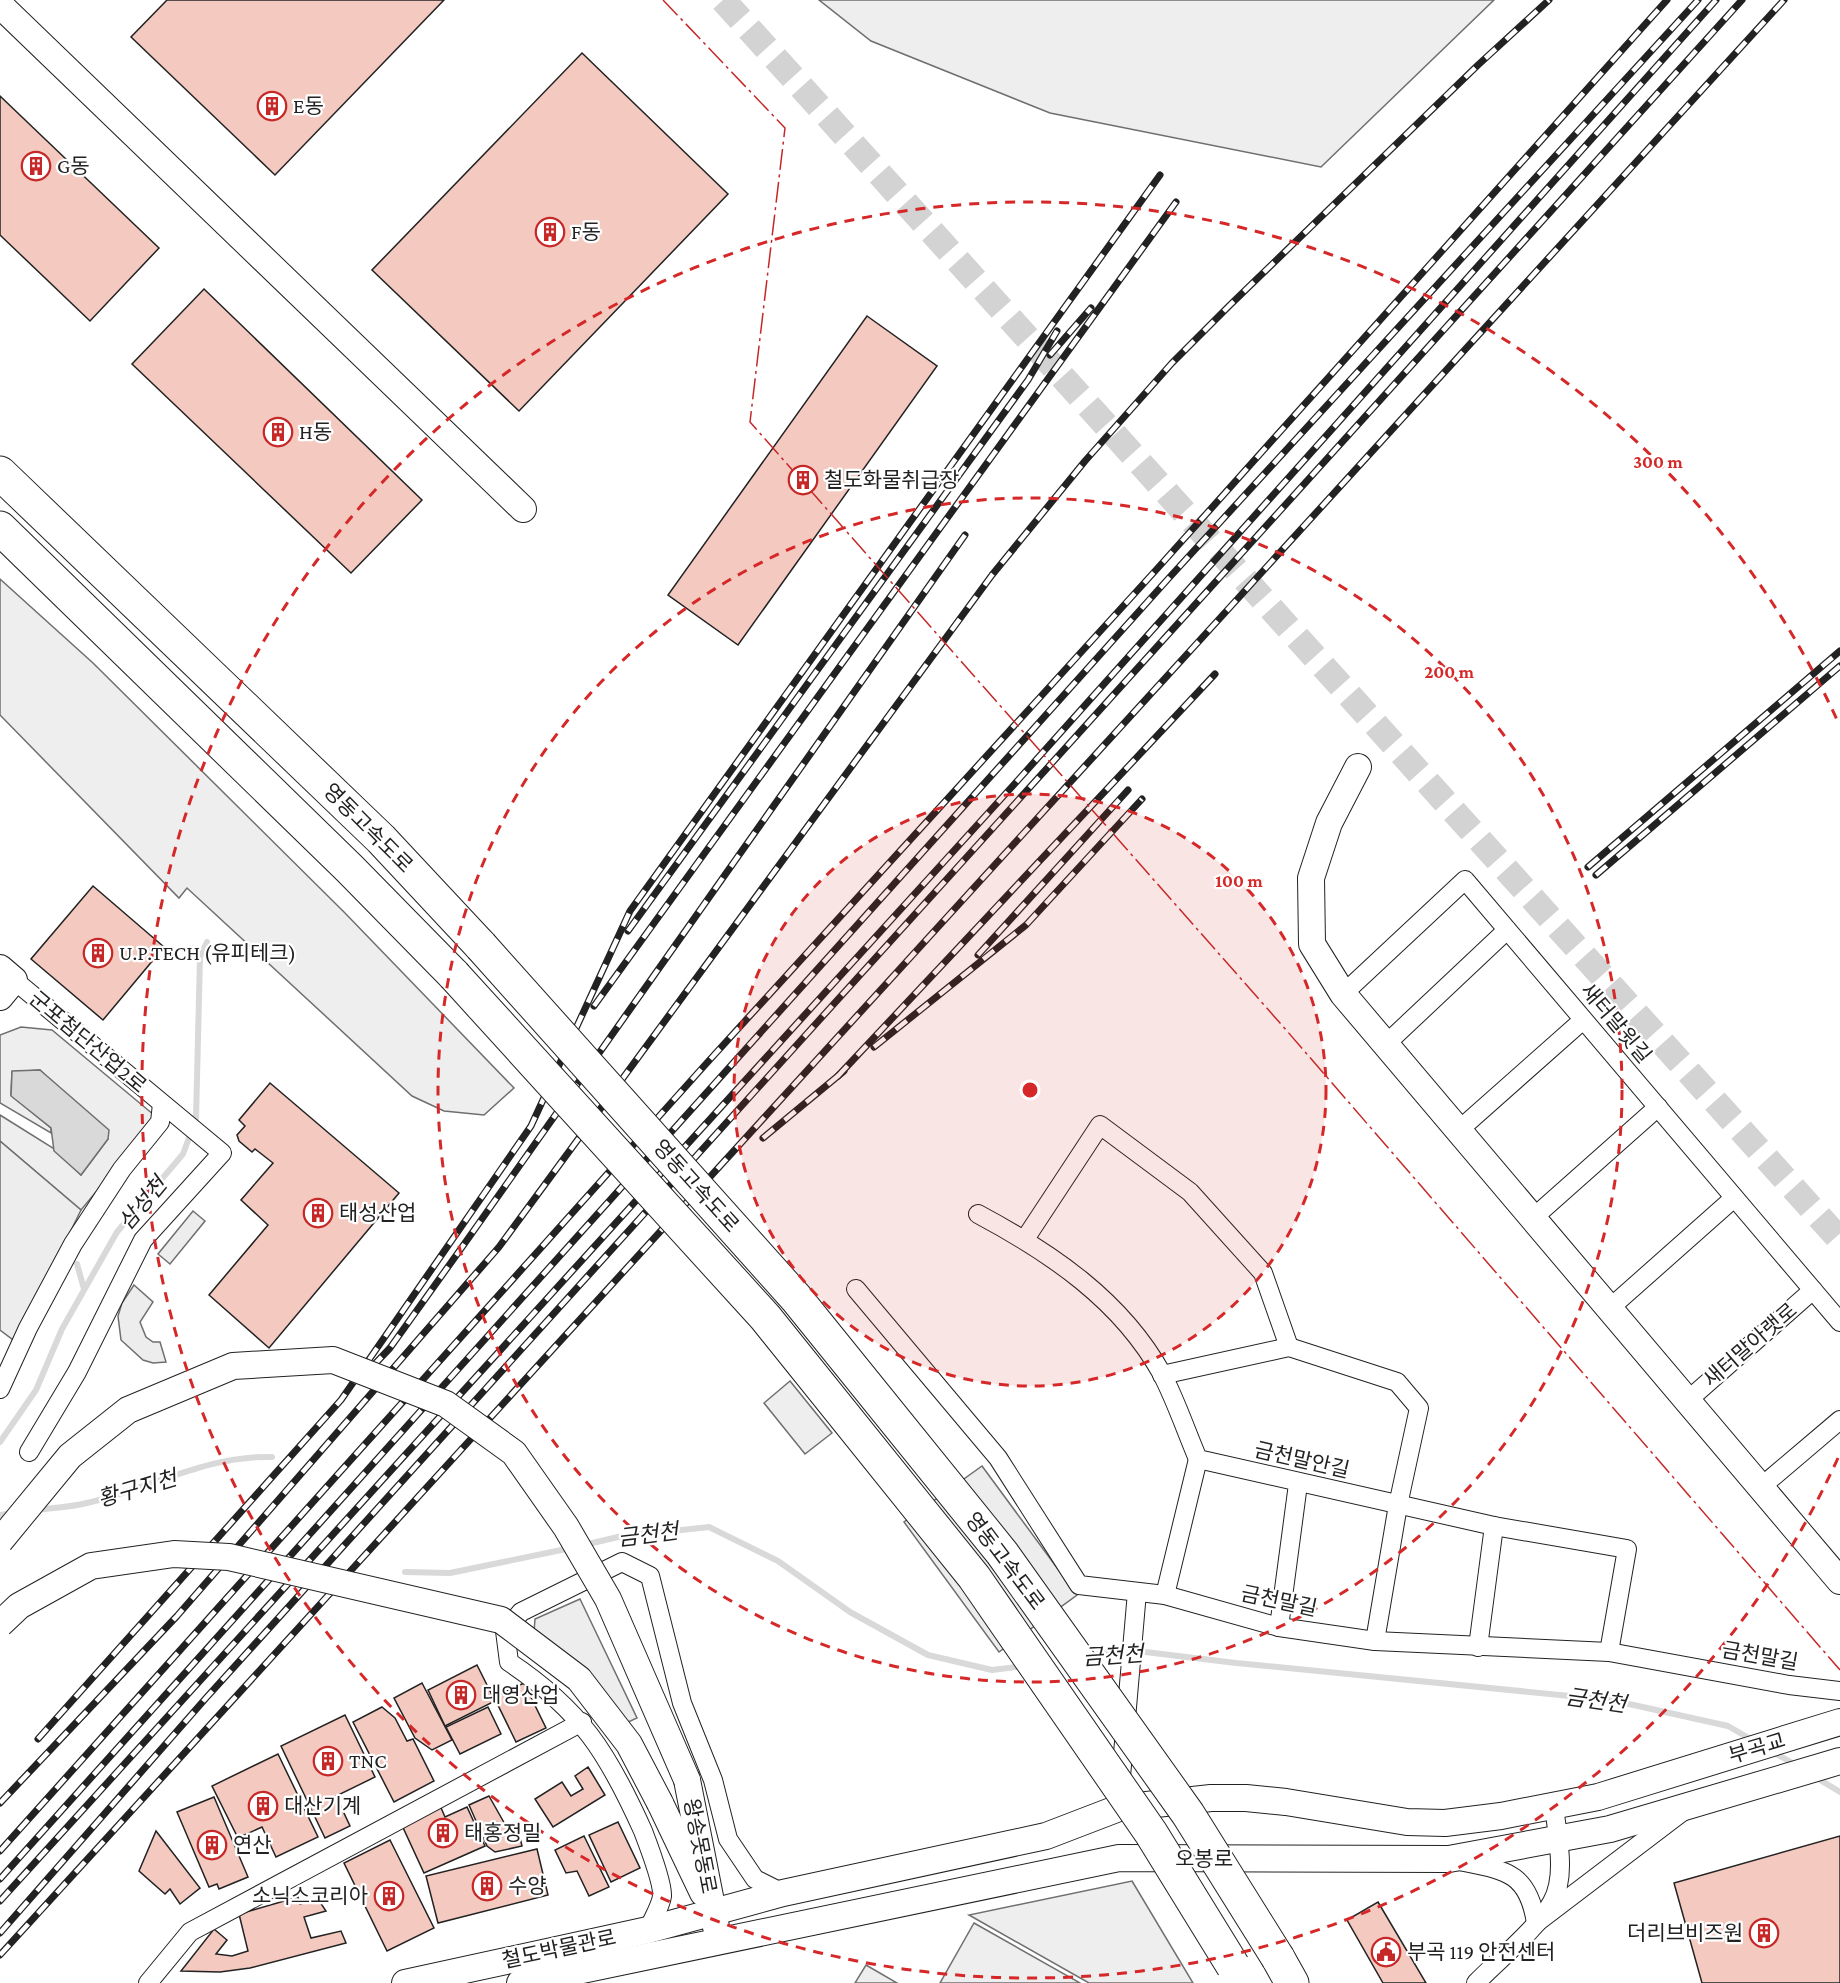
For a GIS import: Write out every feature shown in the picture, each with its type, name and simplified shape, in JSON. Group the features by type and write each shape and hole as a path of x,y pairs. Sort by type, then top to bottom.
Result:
{"highway":[{"name":"영동고속도로","path":"0,473 381,839 481,946 796,1298 1002,1553 1188,1814 1285,1970"},
{"name":"영동고속도로","path":"0,528 350,869 454,975 765,1317 974,1577 1151,1833 1238,1974"}],"street":[{"path":"0,5 523,508"},
{"name":"새터말아랫로","path":"1358,767 1329,823 1311,878 1312,944 1343,994 1838,1575"},
{"name":"새터말윗길","path":"1343,994 1465,880 1840,1322"},
{"path":"1386,1044 1507,930"},
{"name":"군포첨단산업2로","path":"5,982 222,1153 143,1240 77,1372 29,1452"},
{"path":"1459,1130 1583,1020"},
{"path":"0,1389 28,1328 73,1244 122,1169 160,1122 162,1104"},
{"path":"1533,1218 1658,1107"},
{"path":"1025,1239 1100,1125 1190,1192 1263,1273 1289,1347"},
{"path":"1610,1308 1734,1198"},
{"path":"978,1214 1025,1239 1067,1267 1134,1331 1162,1375 1198,1459 1165,1596"},
{"name":"금천말길","path":"856,1289 998,1458 1079,1585 1165,1596 1279,1627 1375,1641 1609,1653 1789,1685 1840,1690"},
{"name":"새터말아랫로","path":"1688,1401 1813,1290"},
{"path":"1162,1375 1289,1347 1397,1382 1419,1408 1398,1505 1375,1641"},
{"name":"왕송못동로","path":"0,1541 70,1456 128,1410 233,1366 333,1360 446,1404 514,1454 566,1527 608,1599 687,1780 720,1943"},
{"path":"1761,1487 1840,1420"},
{"name":"금천말안길","path":"1198,1459 1299,1484 1494,1526 1627,1549 1609,1653"},
{"path":"1279,1627 1299,1484"},
{"path":"1478,1647 1494,1526"},
{"name":"왕송못동로","path":"0,1624 19,1606 91,1566 174,1554 229,1557 501,1620 579,1678 629,1744 712,1912"},
{"path":"648,1930 662,1896 650,1847 608,1758 582,1722 538,1681 509,1662 504,1632 521,1611 622,1562 650,1576 682,1703 713,1780 728,1839 754,1879 783,1893"},
{"path":"1119,1808 1137,1592"},
{"path":"148,1983 190,1932 582,1722"},
{"name":"부곡교","path":"1554,1806 1598,1797 1840,1722"},
{"name":"부곡교","path":"1691,1806 1840,1761"},
{"path":"712,1912 783,1893 1046,1836 1119,1808 1211,1798 1246,1798 1286,1802 1407,1822 1445,1823 1554,1806 1558,1840 1558,1883 1552,1902 1536,1923 1476,1983"},
{"path":"1536,1923 1691,1806"},
{"name":"오봉로","path":"720,1943 1119,1858 1449,1859 1611,1829 1691,1806"},
{"path":"1449,1859 1502,1869 1521,1883 1532,1902 1536,1923"},
{"name":"철도박물관로","path":"405,1983 648,1930 712,1912"},
{"name":"철도박물관로","path":"520,1983 720,1943"}],"shaded area":[{"path":"819,0 1494,0 1321,167 1050,113 871,41"},
{"path":"0,579 93,663 344,912 514,1088 484,1115 444,1111 412,1096 187,888 179,898 0,715"},
{"path":"21,1027 52,1030 154,1115 153,1123 81,1210 0,1141 0,1115 53,1148 81,1175 108,1139 40,1070 12,1072 11,1095 51,1128 51,1133 0,1103 0,1035"},
{"path":"40,1070 109,1130 108,1139 81,1175 54,1151 51,1128 11,1096 12,1071"},
{"path":"0,1141 81,1210 16,1342 0,1330"},
{"path":"193,1211 205,1221 170,1264 158,1254"},
{"path":"134,1285 153,1302 140,1322 146,1337 153,1342 160,1342 166,1362 153,1363 143,1360 121,1340 118,1316 122,1303"},
{"path":"790,1381 832,1433 805,1454 764,1403"},
{"path":"982,1466 1077,1595 999,1652 904,1522"},
{"path":"580,1599 637,1718 605,1733 570,1688 532,1658 535,1619"},
{"path":"1132,1881 1193,1983 1089,1983 969,1915"},
{"path":"974,1923 1080,1983 940,1983"},
{"path":"866,1965 897,1983 855,1983"}],"building":[{"name":"E동","path":"167,0 444,0 275,175 131,37"},
{"name":"F동","path":"582,53 728,194 519,411 372,270"},
{"name":"G동","path":"0,96 159,248 90,321 0,235"},
{"name":"H동","path":"204,289 422,500 351,573 132,364"},
{"name":"철도화물취급장","path":"867,316 937,366 738,645 668,595"},
{"name":"U.P.TECH (유피테크)","path":"93,886 164,947 103,1020 31,959"},
{"name":"태성산업","path":"270,1083 399,1193 269,1348 209,1295 268,1225 241,1200 273,1163 255,1149 252,1152 239,1141 237,1135 245,1126 239,1120"},
{"name":"대영산업","path":"477,1665 495,1701 445,1726 428,1690"},
{"path":"422,1683 452,1740 432,1750 415,1738 394,1698"},
{"path":"524,1683 546,1728 516,1742 494,1697"},
{"path":"382,1707 395,1718 407,1741 413,1739 434,1781 394,1802 353,1722"},
{"path":"488,1707 501,1734 460,1754 446,1727"},
{"name":"TNC","path":"345,1715 375,1777 336,1796 350,1826 325,1838 281,1746"},
{"name":"대산기계","path":"278,1754 318,1837 276,1857 262,1827 238,1838 212,1786"},
{"path":"588,1767 605,1795 553,1827 535,1799 562,1782 571,1796 583,1789 575,1776"},
{"path":"489,1796 506,1826 517,1825 522,1846 495,1852 487,1846 469,1805"},
{"name":"연산","path":"214,1797 248,1877 219,1889 217,1884 209,1887 177,1812"},
{"name":"태홍정밀","path":"439,1803 445,1817 467,1807 485,1846 424,1873 400,1821"},
{"path":"618,1822 640,1868 611,1882 589,1835"},
{"path":"156,1831 200,1888 180,1904 170,1889 165,1894 139,1871"},
{"path":"584,1836 609,1887 589,1896 577,1871 566,1873 555,1850"},
{"name":"더리브비즈원","path":"1840,1836 1840,1983 1702,1983 1674,1883"},
{"name":"소닉스코리아","path":"390,1840 434,1928 387,1951 344,1863"},
{"name":"수양","path":"537,1849 548,1895 438,1923 426,1876"},
{"path":"298,1897 300,1904 318,1899 326,1911 304,1917 311,1938 341,1931 346,1943 250,1968 220,1972 181,1971 214,1929 227,1940 216,1954 232,1956 248,1951 239,1914"},
{"name":"부곡 119 안전센터","path":"1378,1902 1426,1983 1383,1983 1347,1920"}],"waterway":[{"name":"삼성천","path":"0,1442 36,1390 62,1329 117,1232 183,1154 196,1119 200,957 207,942"},
{"path":"77,1264 84,1289"},
{"name":"황구지천","path":"36,1510 87,1503 224,1461 272,1457"},
{"name":"황구지천","path":"0,1515 11,1513"},
{"name":"금천천","path":"584,1545 618,1537 709,1527 778,1561 850,1612 928,1655 992,1670 1024,1666"},
{"name":"금천천","path":"405,1572 450,1573 571,1548"},
{"name":"금천천","path":"1087,1656 1129,1650 1236,1663 1611,1700 1728,1726 1754,1741"},
{"name":"금천천","path":"1771,1751 1796,1765"},
{"name":"금천천","path":"1815,1777 1840,1792"}],"tunnel":[{"path":"723,0 1840,1240"}],"railway":[{"path":"0,1803 177,1616 499,1247 992,575 1085,461 1172,363 1230,305 1478,65 1549,0"},
{"path":"0,1851 705,1065 1156,570 1667,0"},
{"path":"0,1879 1168,579 1698,0"},
{"path":"0,1901 1019,779 1716,0"},
{"path":"0,1933 206,1698 1742,0"},
{"path":"0,1955 1784,0"},
{"path":"38,1739 341,1400 531,1126 630,911 1160,175"},
{"path":"594,1006 1176,202"},
{"path":"1050,355 1091,308"},
{"path":"628,931 1028,380 1057,331"},
{"path":"372,1367 390,1348 460,1250 965,535"},
{"path":"1588,867 1840,651"},
{"path":"1596,875 1840,666"},
{"path":"838,1076 1215,674"},
{"path":"978,955 1128,790"},
{"path":"874,1047 1026,925 1142,799"},
{"path":"763,1138 844,1071"}],"power":[{"path":"663,0 785,128 750,422 1287,1031 1840,1670"}],"place":[{"name":"E동","path":"272,106"},
{"name":"G동","path":"36,166"},
{"name":"F동","path":"550,232"},
{"name":"H동","path":"278,432"},
{"name":"철도화물취급장","path":"803,480"},
{"name":"U.P.TECH (유피테크)","path":"98,953"},
{"name":"태성산업","path":"318,1213"},
{"name":"대영산업","path":"461,1695"},
{"name":"TNC","path":"328,1761"},
{"name":"대산기계","path":"263,1806"},
{"name":"태홍정밀","path":"443,1833"},
{"name":"연산","path":"212,1845"},
{"name":"수양","path":"487,1886"},
{"name":"소닉스코리아","path":"389,1896"},
{"name":"더리브비즈원","path":"1764,1933"},
{"name":"부곡 119 안전센터","path":"1386,1952"}]}
